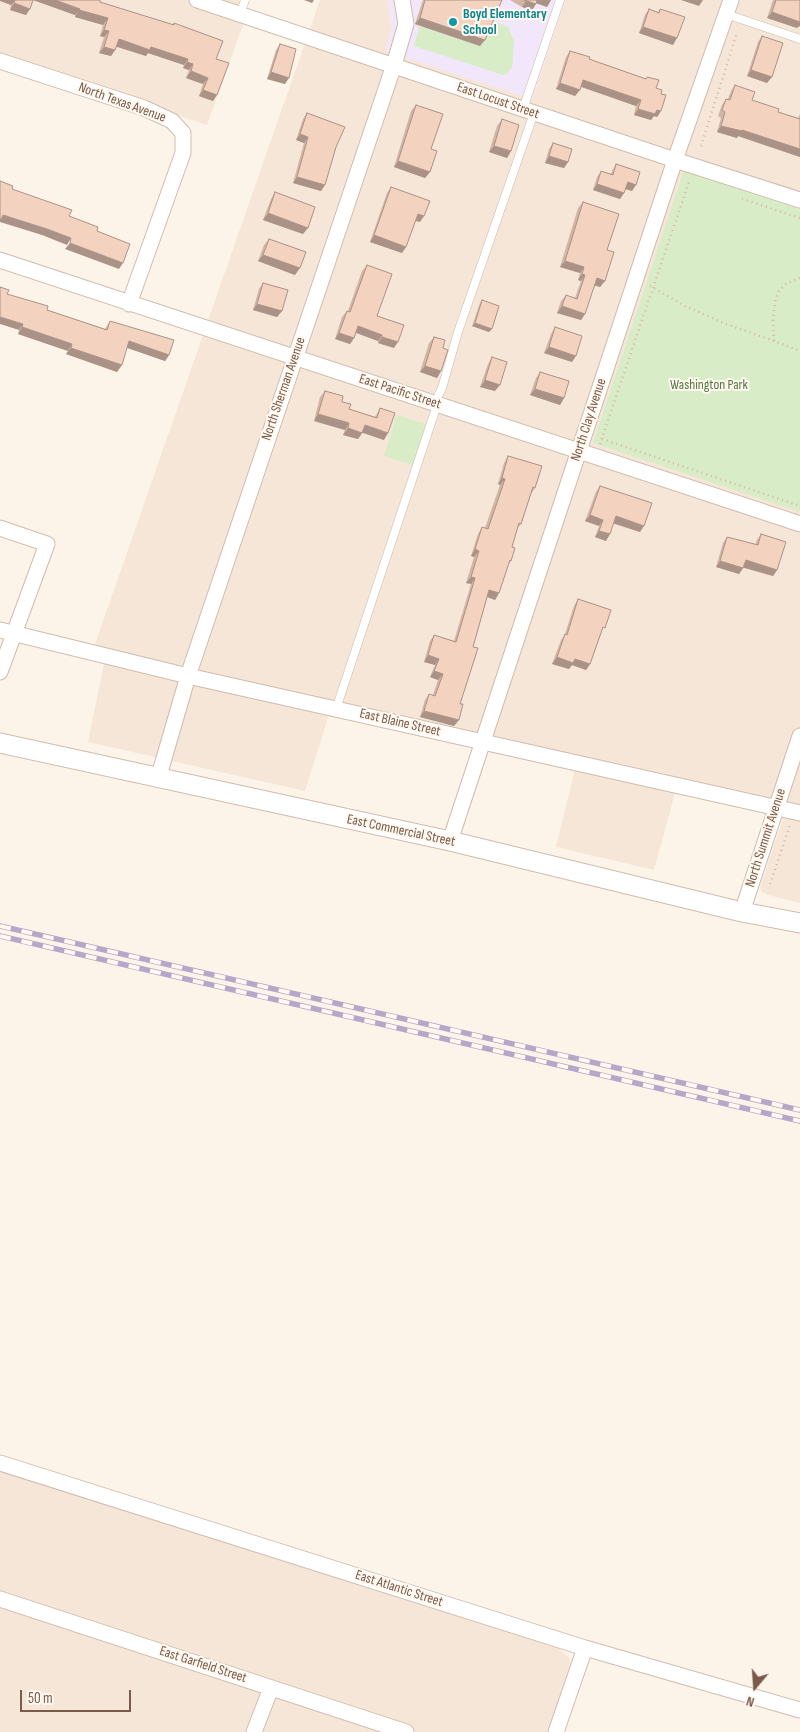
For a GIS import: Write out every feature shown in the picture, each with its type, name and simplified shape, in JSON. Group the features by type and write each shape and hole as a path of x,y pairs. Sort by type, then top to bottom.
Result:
{"street":[{"name":"East Locust Street","path":"197,0 243,7 394,65 800,200"},
{"name":"North Sherman Avenue","path":"158,779 188,676 394,65 406,24 402,0"},
{"name":"North Clay Avenue","path":"450,841 675,160 729,7"},
{"name":"North Texas Avenue","path":"0,61 144,108 172,121 183,133 183,153 129,304"},
{"name":"East Pacific Street","path":"0,260 800,524"},
{"path":"0,528 47,544 7,633 0,672"},
{"name":"East Blaine Street","path":"7,633 188,676 797,812"},
{"name":"North Summit Avenue","path":"742,912 800,736"},
{"name":"East Commercial Street","path":"0,743 158,779 450,841 742,912 800,923"},
{"name":"East Atlantic Street","path":"0,1463 585,1648 800,1710"},
{"name":"East Garfield Street","path":"0,1599 406,1732"},
{"path":"556,1732 585,1648"},
{"path":"254,1732 270,1688"}],"lane":[{"path":"336,709 442,388 528,111 560,0"},
{"path":"729,7 741,19 800,39"}],"path":[{"path":"701,146 741,19"},
{"path":"600,445 692,173"},
{"path":"774,341 773,322 775,302 779,291 787,283 800,278"},
{"path":"652,287 718,321 800,351"},
{"path":"595,437 800,506"},
{"path":"770,884 797,812"}],"shaded area":[{"path":"0,0 242,0 244,22 207,125 0,56"},
{"path":"320,0 388,0 392,29 386,51 532,99 565,0 800,0 800,903 768,895 762,892 760,887 787,807 678,782 654,870 556,847 577,761 332,705 305,791 88,742 106,654 93,650"},
{"path":"388,0 565,0 532,99 385,51 392,29"},
{"path":"0,1470 557,1647 570,1659 572,1669 549,1732 0,1732"}],"green space":[{"path":"491,20 508,27 514,41 512,67 507,74 503,75 414,46 420,25 480,46"},
{"name":"Washington Park","path":"684,170 800,209 800,512 593,443"},
{"path":"397,415 426,424 413,465 384,456"}],"building":[{"path":"15,0 33,0 30,9 14,3"},
{"path":"55,0 100,0 100,2 174,25 174,23 223,41 216,59 229,63 217,95 203,90 208,78 191,71 193,64 187,62 188,59 151,47 150,50 119,39 115,50 104,47 109,31 104,30 108,18 79,10"},
{"name":"Boyd Elementary School","path":"425,0 502,0 485,40 420,18"},
{"path":"524,0 537,0 536,4"},
{"path":"776,0 800,0 800,22 772,12"},
{"path":"649,9 659,13 660,9 685,17 677,38 643,27"},
{"path":"762,36 783,43 772,77 751,70"},
{"path":"280,44 296,49 289,78 271,72"},
{"path":"570,51 646,79 647,77 659,80 656,88 662,90 661,94 666,95 661,111 657,110 655,114 638,109 641,100 583,80 580,90 560,83"},
{"path":"735,85 755,92 752,100 779,109 778,112 800,119 800,149 742,130 721,126 725,112 722,110 726,99 730,100"},
{"path":"416,105 443,114 431,149 437,151 430,172 398,161"},
{"path":"307,113 345,127 336,147 325,185 297,177 308,137 300,134"},
{"path":"502,119 519,125 511,151 494,146"},
{"path":"553,143 572,149 568,162 549,156"},
{"path":"616,164 640,172 636,185 628,182 624,193 597,184 601,171 613,175"},
{"path":"0,181 13,186 12,189 72,210 69,216 98,227 97,231 130,244 123,263 70,243 71,238 47,229 3,215 1,220"},
{"path":"391,187 430,201 424,216 418,214 406,247 374,235"},
{"path":"275,192 315,207 308,228 268,213"},
{"path":"583,202 619,214 607,250 614,252 605,281 597,278 585,314 562,306 566,295 577,299 585,275 582,274 584,267 565,261"},
{"path":"269,239 306,252 300,268 263,255"},
{"path":"367,265 392,274 377,316 404,325 398,342 358,326 354,338 339,333 347,311 350,312"},
{"path":"263,283 288,290 282,311 257,304"},
{"path":"0,287 9,290 7,294 48,306 47,310 107,330 110,321 174,340 169,355 129,341 122,365 71,348 72,344 22,327 23,324 0,317"},
{"path":"482,300 499,306 492,329 475,323"},
{"path":"555,327 582,336 576,356 549,347"},
{"path":"434,337 445,340 443,348 448,350 441,371 425,366"},
{"path":"492,357 507,362 500,385 485,380"},
{"path":"540,372 569,381 564,398 535,389"},
{"path":"325,391 343,396 342,402 351,404 349,409 377,418 380,408 395,413 388,433 365,425 362,433 348,428 349,423 318,414"},
{"path":"508,456 542,466 521,524 519,523 512,547 515,548 499,593 489,590 473,647 478,648 460,704 463,704 459,720 424,711 429,694 435,696 443,674 434,671 439,659 428,655 434,635 456,642 475,578 471,577 479,551 475,549 482,527 488,529 505,479 502,478"},
{"path":"600,486 652,503 644,526 616,516 610,534 599,531 603,520 590,515"},
{"path":"761,534 786,542 777,570 746,560 743,568 720,561 727,537 758,545"},
{"path":"578,599 611,610 590,664 575,659 573,663 557,657 565,634 567,635"}],"railway":[{"path":"0,926 800,1110"},
{"path":"0,936 800,1121"}],"place":[{"name":"Boyd Elementary School","path":"453,22"}]}
